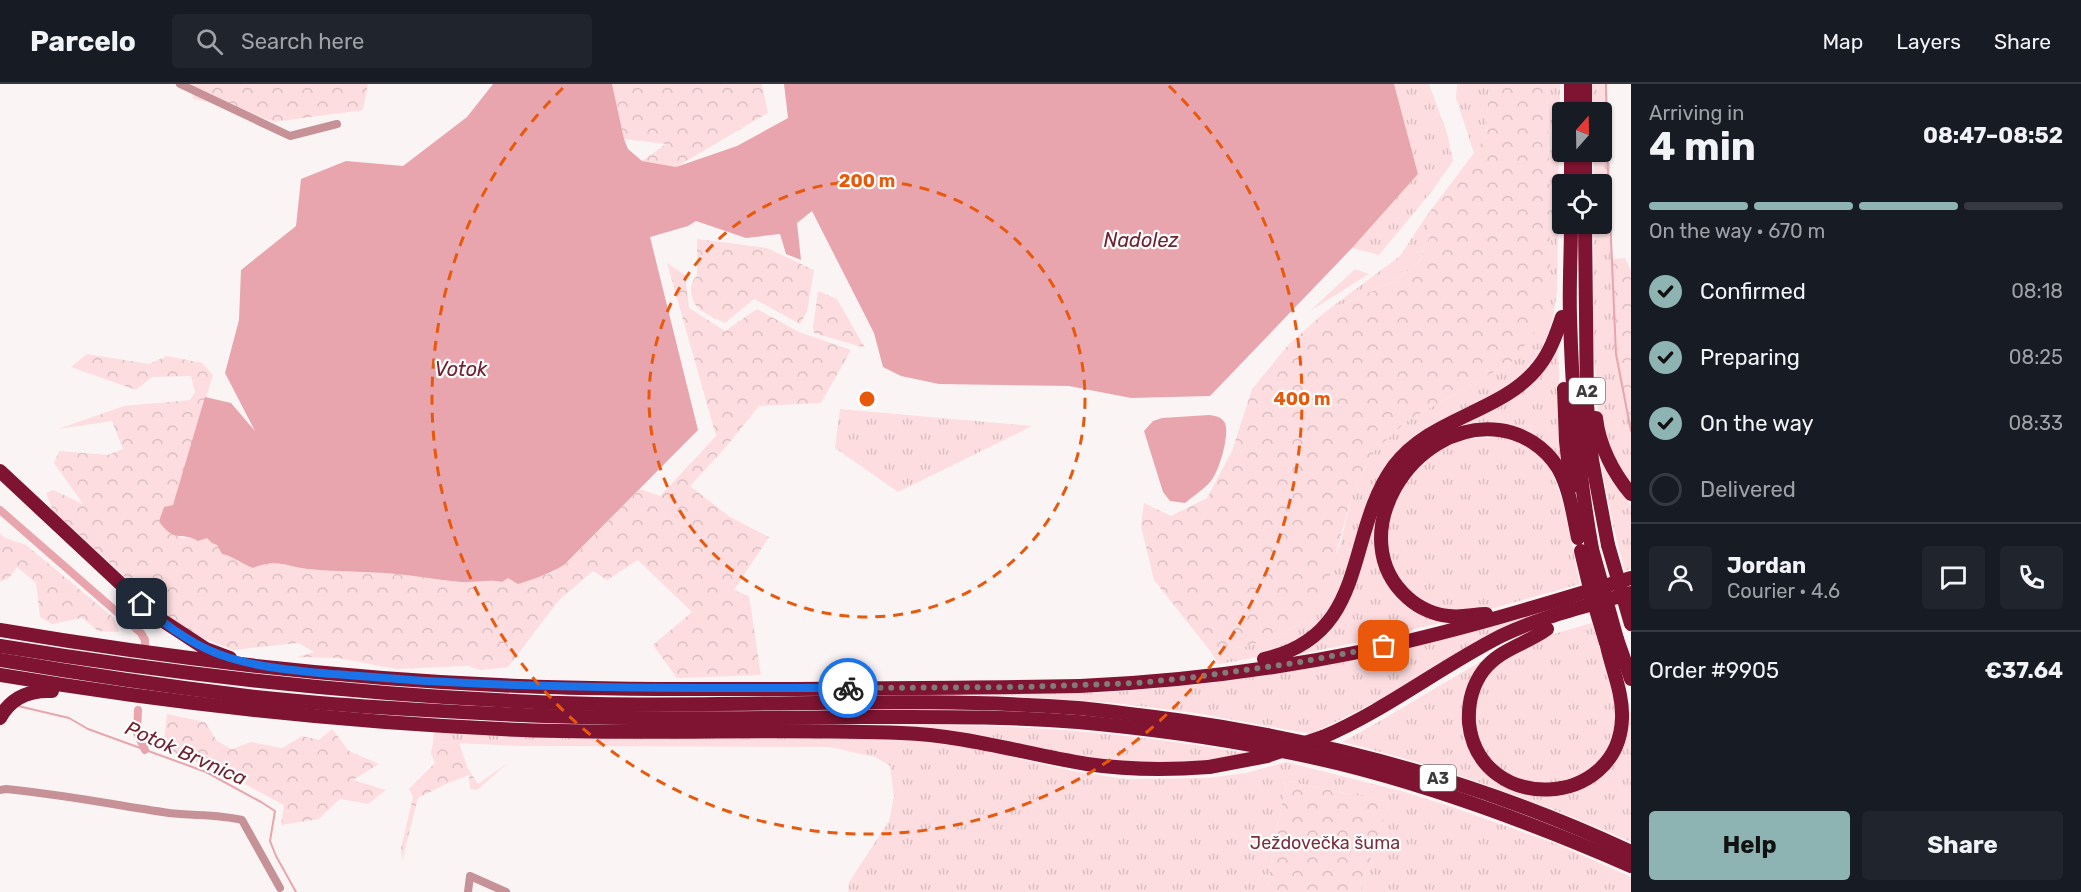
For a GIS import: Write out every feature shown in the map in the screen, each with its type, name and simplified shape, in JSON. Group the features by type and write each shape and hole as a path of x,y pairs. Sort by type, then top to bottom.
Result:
{"highway":[{"path":"1571,84 1571,102"},
{"path":"1585,84 1586,102"},
{"path":"1569,234 1566,246 1562,317 1568,466 1591,593 1631,699"},
{"name":"A2","path":"1571,234 1570,314 1574,406 1583,496 1584,546"},
{"name":"A2","path":"1585,234 1587,405 1592,460 1608,545 1631,624"},
{"path":"1585,279 1597,424 1613,468 1631,494"},
{"path":"1195,677 1207,670 1281,656 1314,635 1329,621 1346,594 1377,499 1394,466 1417,442 1498,399 1525,381 1538,368 1547,354 1562,317"},
{"path":"1495,618 1485,614 1449,616 1424,609 1402,592 1393,581 1384,557 1382,543 1385,516 1396,485 1416,458 1444,439 1469,431 1492,429 1524,437 1542,449 1557,466 1584,546"},
{"path":"0,471 154,615 173,629 206,649 231,658 279,669"},
{"path":"0,630 116,649 279,669 402,680 520,686 678,689 1080,686 1195,677 1364,651 1495,618 1631,578"},
{"path":"0,675 93,691 314,717 520,730 672,733 903,733 982,743 1088,764 1137,769 1209,767 1249,760 1323,738 1368,716 1423,681 1502,636 1531,624 1631,593"},
{"path":"1423,681 1438,681 1488,653 1547,629 1631,603"},
{"path":"1547,629 1538,636 1515,645 1487,666 1477,682 1469,707 1470,729 1477,751 1492,770 1524,788 1543,791 1566,788 1588,778 1607,762 1617,742 1623,716 1610,642"},
{"path":"1610,642 1631,679"},
{"name":"A3","path":"0,646 110,664 250,682 496,700 641,704 1001,705 1080,708 1146,716 1295,740 1389,763 1471,788 1541,813 1631,852"},
{"name":"A3","path":"0,660 112,679 251,696 486,713 640,718 994,718 1076,722 1151,730 1247,745 1353,768 1469,802 1520,820 1631,866"},
{"path":"1,715 19,697 40,690 80,694 93,691"}],"street":[{"path":"180,84 290,136 337,124"},
{"path":"0,790 42,792 171,813 242,820 280,888"},
{"path":"468,892 470,876 506,892"}],"green space":[{"path":"191,84 368,84 363,110 274,122 231,106 193,99"},
{"path":"612,84 762,84 768,113 676,167 642,161 666,144 624,139"},
{"path":"1394,84 1429,84 1447,133 1453,161 1432,191 1379,255 1352,248 1418,174"},
{"path":"1457,84 1489,84 1486,137 1474,153 1456,98"},
{"path":"1489,84 1547,84 1551,259 1542,322 1513,361 1407,421 1372,453 1352,495 1326,590 1306,620 1279,636 1247,646 1211,652 1154,580 1141,526 1144,503 1171,516 1207,498 1232,451 1252,389 1289,344 1325,312 1393,282 1419,262 1430,236 1425,218 1486,137"},
{"path":"1547,84 1560,84 1560,102 1552,102 1552,162 1559,162 1559,174 1552,174 1552,234 1558,234 1557,292 1547,337 1537,356 1523,373 1503,389 1404,446 1346,578 1324,619 1308,634 1268,655 1219,664 1211,652 1247,646 1279,636 1306,620 1340,545 1352,495 1372,453 1407,421 1513,361 1551,259"},
{"path":"1592,84 1607,84 1608,102 1592,102"},
{"path":"1593,162 1610,162 1610,174 1594,174"},
{"path":"1425,218 1430,236 1419,262 1393,282 1325,312 1400,256"},
{"path":"1594,234 1612,234 1617,340 1631,422 1631,488 1616,467 1600,423 1593,336"},
{"path":"697,239 767,248 814,270 807,312 800,324 754,299 725,323 701,310 695,305 691,292 692,283 697,276"},
{"path":"1625,258 1631,270 1631,422 1618,362 1612,259"},
{"path":"667,263 685,275 689,308 725,331 757,309 799,332 851,350 821,403 759,406 690,486 730,517 769,537 734,590 749,596 761,675 677,678 653,645 692,612 638,560 607,580 593,571 559,600 508,667 481,670 467,666 396,669 338,658 296,657 314,652 298,643 233,650 195,635 168,616 53,511 46,493 53,490 83,504 54,463 59,451 108,455 123,449 112,421 58,429 124,406 190,400 195,392 191,376 152,377 136,390 71,367 87,354 149,364 167,356 202,363 213,375 173,506 164,507 159,521 182,538 207,538 217,545 222,554 253,568 274,563 307,569 385,573 466,582 502,582 507,578 528,581 549,574 564,565 640,489 660,496 716,436"},
{"path":"1355,269 1369,274 1310,311"},
{"path":"818,291 837,299 865,348 814,333"},
{"path":"1558,338 1560,422 1565,475 1547,449 1519,431 1487,425 1454,431 1432,441 1506,402 1522,390 1539,372"},
{"path":"840,409 1032,426 898,492 835,448"},
{"path":"1502,437 1528,447 1539,455 1554,477 1563,506 1580,584 1490,609 1469,611 1441,609 1428,605 1416,598 1399,580 1387,550 1390,517 1402,484 1430,454 1463,439"},
{"path":"1420,449 1392,478 1405,462"},
{"path":"1600,459 1613,483 1631,505 1631,569 1625,571 1613,525"},
{"path":"1386,494 1388,583 1401,599 1444,622 1291,656 1318,640"},
{"path":"0,532 3,537 26,545 114,618 119,632 98,631 82,618 52,624 40,617 36,583 17,567 9,578 0,582"},
{"path":"1560,606 1490,634 1378,701 1311,734 1196,713 1115,703 962,695 1115,692 1210,683 1288,671"},
{"path":"1592,623 1616,706 1613,734 1597,765 1564,784 1527,784 1491,763 1476,735 1474,707 1482,682 1497,662 1543,637"},
{"path":"1499,652 1469,687 1477,761 1498,782 1534,796 1566,794 1582,788 1608,766 1624,697 1631,713 1631,842 1560,812 1488,786 1416,762 1342,742"},
{"path":"147,692 333,712 521,723 646,726 959,725 1011,727 1134,737 1251,754 1182,763 1129,763 1086,758 956,734 903,729 642,729 477,724 288,709"},
{"path":"167,714 205,722 217,741 232,749 251,742 282,748 302,736 319,740 332,729 349,751 379,764 353,780 386,790 368,804 340,799 319,819 281,825 284,805 226,774 163,748"},
{"path":"434,732 617,738 857,738 930,741 975,748 1072,771 1126,779 1208,778 1246,773 1286,762 1401,791 1557,844 1631,877 1631,892 1360,892 1389,802 1286,781 1267,886 1256,892 848,892 849,882 889,821 894,797 890,766 875,757 830,747 524,746 433,742"},
{"path":"433,742 459,743 468,769 478,784 509,762 477,790 470,789 469,775 418,798 402,861 401,848 413,797 409,789 435,763 431,754"},
{"name":"Ježdovečka šuma","path":"1286,781 1389,802 1360,892 1256,892 1267,886"}],"water":[{"path":"493,84 612,84 628,149 642,161 676,167 737,146 788,118 784,84 1394,84 1418,174 1352,248 1210,396 1131,398 1069,386 939,384 901,376 883,367 874,333 812,211 797,223 801,260 786,254 780,234 746,238 696,221 688,226 650,237 698,430 564,565 547,574 518,584 508,578 502,582 461,582 385,573 308,569 275,563 253,568 222,554 217,545 207,538 198,541 169,532 159,521 164,507 173,505 205,397 231,403 255,431 225,373 239,320 241,270 296,226 301,179 346,161 403,166 467,117"},
{"path":"1209,415 1222,419 1226,428 1225,444 1217,471 1207,485 1185,503 1170,501 1163,492 1144,431 1153,421 1162,418"}],"waterway":[{"path":"1606,84 1616,354 1631,431"},
{"path":"0,510 141,633 145,640 145,647"},
{"name":"Potok Brvnica","path":"18,706 69,718 88,729 206,772 275,811 270,841 296,892"},
{"path":"138,710 137,733 145,750"}],"way so far":[{"path":"848,688 1023,687 1138,683 1301,662 1384,646"}],"route":[{"path":"142,604 173,629 206,649 231,658 279,669 402,680 520,686 678,689 848,688"}],"water label":[{"name":"Nadolez","path":"1141,240"},
{"name":"Votok","path":"461,369"}]}
